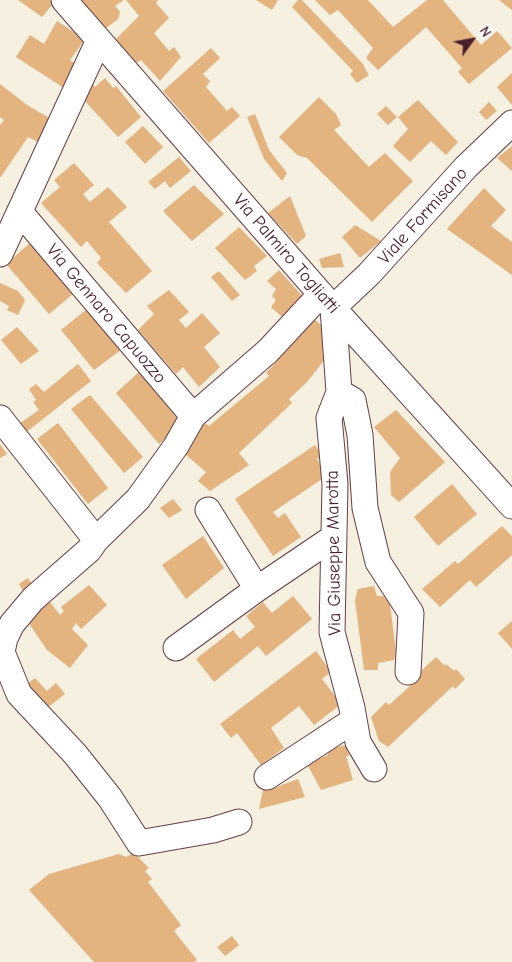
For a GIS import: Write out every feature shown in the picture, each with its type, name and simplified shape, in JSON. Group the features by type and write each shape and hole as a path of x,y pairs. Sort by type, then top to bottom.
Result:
{"street":[{"name":"Via Palmiro Togliatti","path":"64,0 327,301 512,506"},
{"path":"0,254 99,40"},
{"name":"Viale Formisano","path":"327,301 369,274 466,167 512,123"},
{"name":"Via Gennaro Capuozzo","path":"20,212 193,416"},
{"path":"239,822 213,830 139,843 110,798 75,754 19,694 2,652 6,615 33,599 89,550 96,540 138,499 176,446 193,416 327,301"},
{"name":"Via Giuseppe Marotta","path":"327,301 339,392 329,418 335,484 332,632 358,742 374,769"},
{"name":"Via Giuseppe Marotta","path":"339,392 353,400 360,435 365,508 378,562 411,613 408,672"},
{"path":"0,418 96,540"},
{"path":"208,510 257,589"},
{"path":"176,648 257,589 334,537"},
{"path":"267,777 354,720"}],"building":[{"path":"18,0 50,0 53,4 42,17"},
{"path":"79,0 124,0 115,6 120,12 118,19 105,29"},
{"path":"126,0 158,0 156,3 169,18 154,33 169,51 174,47 181,57 160,81 141,60 136,63 115,40 139,16"},
{"path":"256,0 278,0 272,10"},
{"path":"298,0 302,0 362,63 369,75 357,83 350,74 353,71 292,7"},
{"path":"315,0 368,0 393,27 427,0 443,0 481,45 497,31 512,48 469,84 458,72 462,68 426,27 378,70 366,58 373,48 338,10 330,15"},
{"path":"499,0 512,0 512,10"},
{"path":"57,21 85,39 70,60 78,66 64,88 16,57 30,35 44,44"},
{"path":"211,48 220,58 203,74 210,81 206,87 227,111 232,107 240,116 209,143 163,91"},
{"path":"512,73 512,105 497,87"},
{"path":"105,78 113,88 116,86 141,117 118,137 83,99 93,84 95,87"},
{"path":"0,84 27,105 51,119 38,142 28,137 0,178 0,125 4,120 0,117"},
{"path":"319,97 336,114 341,125 334,130 369,167 385,153 413,181 372,222 307,158 297,155 279,137"},
{"path":"418,100 458,142 446,155 431,141 410,162 393,146 408,129 398,117"},
{"path":"489,102 497,111 486,120 479,112"},
{"path":"386,106 397,117 388,125 377,114"},
{"path":"255,114 269,150 287,173 282,181 264,159 247,117"},
{"path":"143,126 163,147 145,164 125,142"},
{"path":"512,146 512,171 497,158"},
{"path":"179,157 191,171 170,188 165,181 155,189 148,182"},
{"path":"74,163 94,185 83,194 90,202 108,187 127,207 109,222 152,271 126,293 97,263 101,258 87,241 81,247 41,203 60,187 54,180"},
{"path":"194,185 224,214 192,241 163,211"},
{"path":"484,188 506,210 491,226 512,242 512,275 447,229"},
{"path":"290,196 306,236 297,244 268,213"},
{"path":"355,225 381,241 360,258 342,237"},
{"path":"239,227 267,256 254,266 257,271 245,280 215,248"},
{"path":"30,243 73,294 49,314 6,264"},
{"path":"340,253 344,267 322,268 319,259"},
{"path":"279,270 305,299 283,318 271,307 276,300 272,296 276,289 267,281"},
{"path":"219,271 240,295 232,301 211,277"},
{"path":"0,283 18,291 25,300 18,315 7,310 9,306 0,301"},
{"path":"169,290 189,312 179,320 186,328 202,313 220,333 204,347 220,367 199,387 183,367 176,374 138,330 154,314 147,306"},
{"path":"87,309 121,350 94,370 61,330"},
{"path":"314,319 321,325 328,355 308,381 289,399 292,403 239,453 249,465 210,491 198,481 206,472 185,454 202,421 209,426 269,376 266,373 279,359 275,355"},
{"path":"17,327 39,351 21,364 1,340"},
{"path":"78,364 91,381 24,434 16,426 39,410 33,402 36,400 29,389 36,384 44,392"},
{"path":"139,372 179,421 169,430 172,433 159,444 116,393"},
{"path":"90,395 143,457 124,473 71,409"},
{"path":"396,410 445,462 399,502 391,495 390,472 400,458 374,427"},
{"path":"58,423 108,488 88,504 37,439"},
{"path":"0,444 7,454 0,458"},
{"path":"315,445 322,455 317,459 328,475 273,512 278,518 285,513 301,537 273,556 235,499"},
{"path":"452,484 477,514 438,546 414,517"},
{"path":"173,499 182,510 169,518 160,508"},
{"path":"502,526 512,536 512,555 476,587 470,580 440,607 422,589 455,561 458,564"},
{"path":"203,536 224,568 186,599 162,565"},
{"path":"28,578 34,588 25,594 19,584"},
{"path":"89,585 107,605 81,629 76,623 72,629 88,645 70,668 47,650 26,619 50,602 60,615 64,611 61,607"},
{"path":"374,586 377,596 383,596 390,603 396,652 394,660 378,663 378,670 364,670 355,600 358,589"},
{"path":"293,596 312,619 266,656 258,646 214,682 196,659 233,630 240,639 255,627 246,616 263,602 272,613"},
{"path":"512,621 512,649 498,633"},
{"path":"316,651 331,672 322,679 341,704 314,725 299,706 271,728 284,748 261,765 237,733 231,738 220,724"},
{"path":"436,657 445,666 446,664 454,671 456,669 465,679 455,689 453,686 388,747 379,741 371,717 386,702 389,705 421,676 419,673"},
{"path":"35,678 47,691 56,683 65,694 47,708 27,684"},
{"path":"346,745 349,756 346,756 353,780 321,790 307,764 328,755 326,750"},
{"path":"298,779 305,797 259,809 264,785 270,781 274,788"},
{"path":"134,853 149,868 145,871 152,879 148,882 181,925 174,931 197,960 194,962 94,962 29,890 49,874 119,854 126,857"},
{"path":"232,936 239,945 225,956 217,947"}]}
